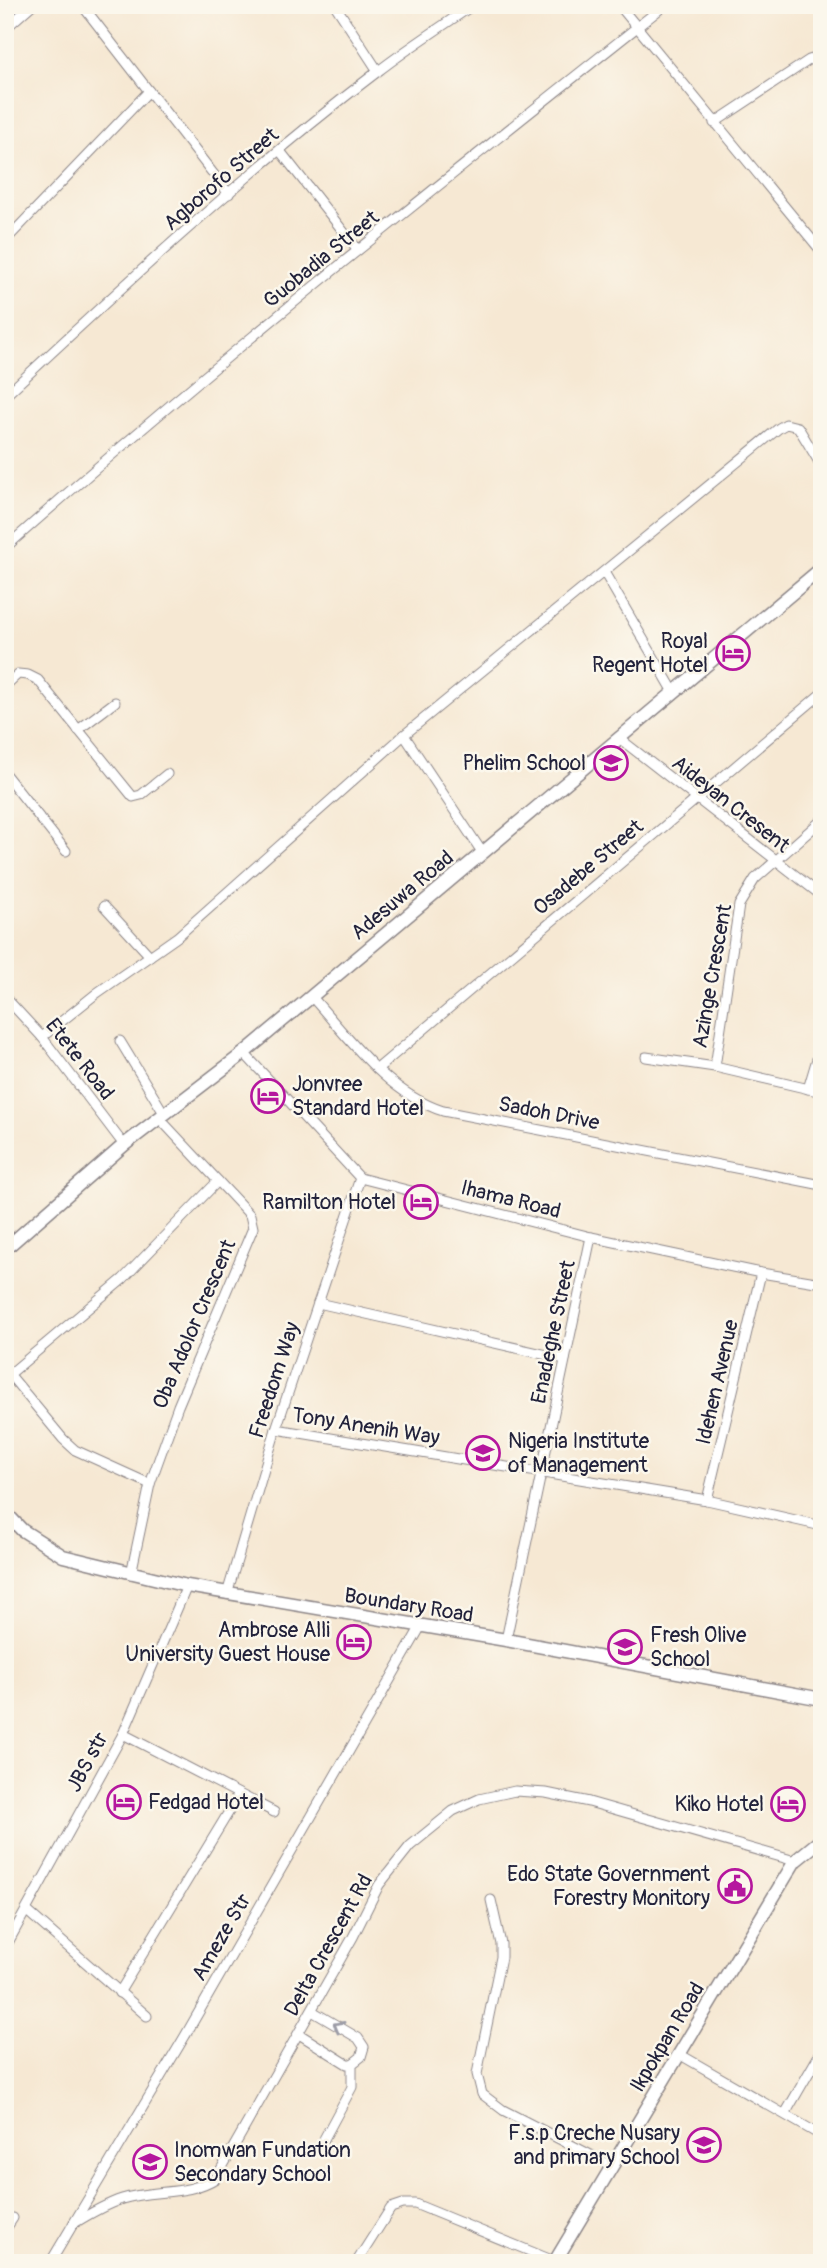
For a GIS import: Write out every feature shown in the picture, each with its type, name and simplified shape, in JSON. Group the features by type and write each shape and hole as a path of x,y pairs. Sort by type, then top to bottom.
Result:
{"street":[{"path":"5,29 32,5"},
{"path":"82,5 229,194"},
{"path":"335,5 378,71"},
{"name":"Agborofo Street","path":"5,396 90,317 280,151 378,71 473,5"},
{"path":"619,5 822,252"},
{"name":"Guobadia Street","path":"5,548 358,250 665,5"},
{"path":"714,123 809,60 822,56"},
{"path":"5,241 149,91"},
{"path":"280,151 358,250"},
{"path":"42,1037 97,993 177,937 404,735 786,424 792,424 802,431 822,467"},
{"name":"Adesuwa Road","path":"5,1249 124,1145 244,1053 820,571"},
{"path":"604,572 674,692"},
{"path":"5,686 18,674 38,680 133,797 141,795 167,774"},
{"name":"Osadebe Street","path":"377,1069 822,693"},
{"path":"78,730 115,702"},
{"path":"404,735 482,852"},
{"name":"Aideyan Cresent","path":"619,738 822,896"},
{"path":"5,775 66,851"},
{"name":"Azinge Crescent","path":"715,1067 739,905 755,879 822,820"},
{"path":"104,906 150,956"},
{"name":"Sadoh Drive","path":"311,996 377,1069 423,1104 443,1111 822,1185"},
{"name":"Etete Road","path":"5,997 42,1037 124,1145"},
{"name":"Oba Adolor Crescent","path":"120,1041 163,1117 250,1215 253,1228 178,1406 150,1484 131,1574"},
{"path":"808,1089 822,1042"},
{"path":"244,1053 360,1178"},
{"path":"646,1057 715,1067 822,1092"},
{"name":"Ihama Road","path":"360,1178 592,1237 761,1273 822,1283"},
{"name":"Freedom Way","path":"227,1594 276,1429 360,1178"},
{"path":"150,1484 75,1450 7,1377 123,1279 218,1181"},
{"name":"Enadeghe Street","path":"506,1640 592,1237"},
{"name":"Idehen Avenue","path":"707,1500 761,1273"},
{"path":"318,1303 565,1359"},
{"name":"Tony Anenih Way","path":"276,1429 707,1500 822,1526"},
{"name":"Boundary Road","path":"5,1512 22,1530 63,1556 131,1574 227,1594 506,1640 822,1699"},
{"name":"JBS str","path":"5,1948 122,1734 187,1586"},
{"name":"Ameze Str","path":"50,2263 185,2036 421,1626"},
{"path":"122,1734 274,1812"},
{"name":"Delta Crescent Rd","path":"73,2224 97,2209 123,2199 190,2189 216,2178 312,2011 379,1885 410,1846 453,1811 479,1800 516,1791 546,1793 589,1802 795,1861"},
{"path":"119,1993 239,1795"},
{"name":"Ikpokpan Road","path":"554,2262 795,1861 821,1841"},
{"path":"491,1900 501,1944 501,1957 477,2074 482,2094 503,2110 611,2166"},
{"path":"27,1911 147,2016"},
{"path":"312,2011 362,2042 364,2047 361,2057 350,2064"},
{"path":"299,2034 350,2064"},
{"path":"785,2114 822,2050"},
{"path":"679,2054 822,2136"},
{"path":"324,2139 352,2087 350,2064"},
{"path":"356,2263 391,2208 403,2204 415,2204 554,2262"},
{"path":"5,2230 13,2218"}],"place":[{"name":"Royal Regent Hotel","path":"733,653"},
{"name":"Phelim School","path":"611,763"},
{"name":"Jonvree Standard Hotel","path":"268,1096"},
{"name":"Ramilton Hotel","path":"421,1202"},
{"name":"Nigeria Institute of Management","path":"483,1453"},
{"name":"Ambrose Alli University Guest House","path":"354,1642"},
{"name":"Fresh Olive School","path":"625,1647"},
{"name":"Fedgad Hotel","path":"124,1802"},
{"name":"Kiko Hotel","path":"788,1804"},
{"name":"Edo State Government Forestry Monitory","path":"735,1886"},
{"name":"F.s.p Creche Nusary and primary School","path":"704,2145"},
{"name":"Inomwan Fundation Secondary School","path":"150,2162"}]}
